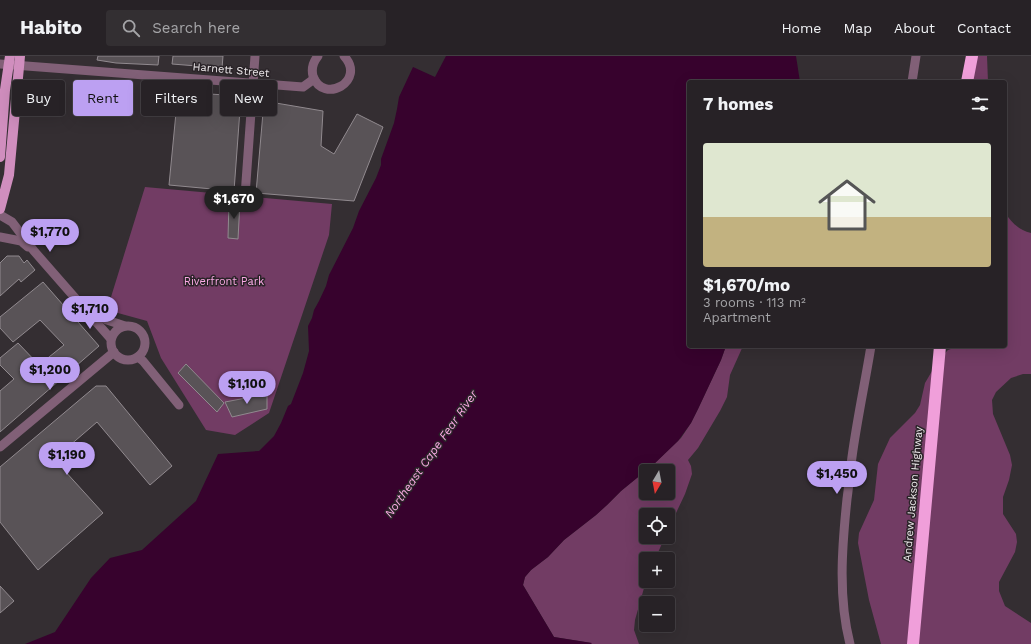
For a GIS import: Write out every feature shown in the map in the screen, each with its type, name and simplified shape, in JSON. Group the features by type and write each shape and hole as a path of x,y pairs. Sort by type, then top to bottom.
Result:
{"highway":[{"path":"967,80 972,56"},
{"name":"Andrew Jackson Highway","path":"913,644 940,348"}],"main road":[{"path":"0,157 5,90 11,61"},
{"path":"0,209 9,175 11,61"}],"street":[{"path":"252,80 255,56"},
{"path":"318,56 312,66 312,73 317,84 327,89 342,86 349,79 350,66 348,60 344,56"},
{"path":"912,80 916,56"},
{"name":"Harnett Street","path":"11,61 220,80"},
{"name":"Harnett Street","path":"277,85 303,87 314,79"},
{"path":"245,196 250,116"},
{"path":"0,215 12,222 34,251 111,338 114,352 126,360 138,357 145,347 145,341 141,331 136,327 125,326 107,320 85,308"},
{"path":"0,237 21,241 34,251"},
{"path":"111,338 119,328 125,326"},
{"path":"850,644 843,601 843,540 852,456 871,348"},
{"path":"0,447 114,352"},
{"path":"138,357 143,361 179,405"}],"green space":[{"path":"967,56 987,56 988,80 972,80"},
{"name":"Riverfront Park","path":"145,187 332,204 329,235 269,413 235,435 206,430 161,358 147,321 107,310"},
{"path":"1007,216 1016,226 1031,233 1031,374 1023,374 1011,378 996,392 992,400 993,414 1010,455 1012,465 1003,497 1003,514 1016,534 1017,542 1015,552 999,582 999,591 1005,606 1031,623 1031,644 881,644 869,600 858,543 859,533 874,500 878,464 890,438 915,413 920,405 925,383 939,359 948,350 954,348 1007,348"},
{"path":"725,348 742,348 730,375 727,397 698,448 688,460 691,466 692,474 675,515 675,508 639,508 639,544 662,544 658,552 639,552 639,588 644,588 642,596 639,596 639,606 634,630 639,644 591,644 554,637 523,585 525,577 531,570 548,557 564,540 596,515 639,476 639,500 675,500 675,464 654,464 681,438 691,423"}],"water":[{"name":"Northeast Cape Fear River","path":"446,56 796,56 800,80 687,80 687,348 725,348 691,423 678,441 654,464 639,464 639,476 596,515 564,540 548,557 531,570 525,577 523,585 554,637 592,643 25,644 55,632 91,578 110,558 142,550 196,501 218,454 259,451 274,436 288,406 291,404 303,373 309,351 308,326 314,310 326,286 329,275 353,228 359,211 376,178 394,123 399,97 413,67 435,77"}],"building":[{"path":"98,56 159,56 158,65 116,63 97,60"},
{"path":"173,56 223,56 222,68 172,64"},
{"path":"212,94 220,95 220,116 240,116 234,191 169,185 176,116 212,116"},
{"path":"277,103 323,111 321,146 334,154 357,114 383,127 354,201 256,193 263,116 277,116"},
{"path":"229,201 240,202 238,239 228,238"},
{"path":"7,256 19,256 24,263 27,260 35,270 21,282 19,279 0,296 0,263"},
{"path":"43,282 99,346 0,432 0,391 14,379 0,365 0,358 18,343 39,365 64,345 40,320 13,342 0,328 0,317"},
{"path":"186,364 224,403 217,412 178,373"},
{"path":"96,386 106,386 172,466 150,485 97,422 54,459 103,513 38,570 0,522 0,467"},
{"path":"267,394 267,409 232,417 225,402"},
{"path":"0,586 14,601 0,613"}]}
